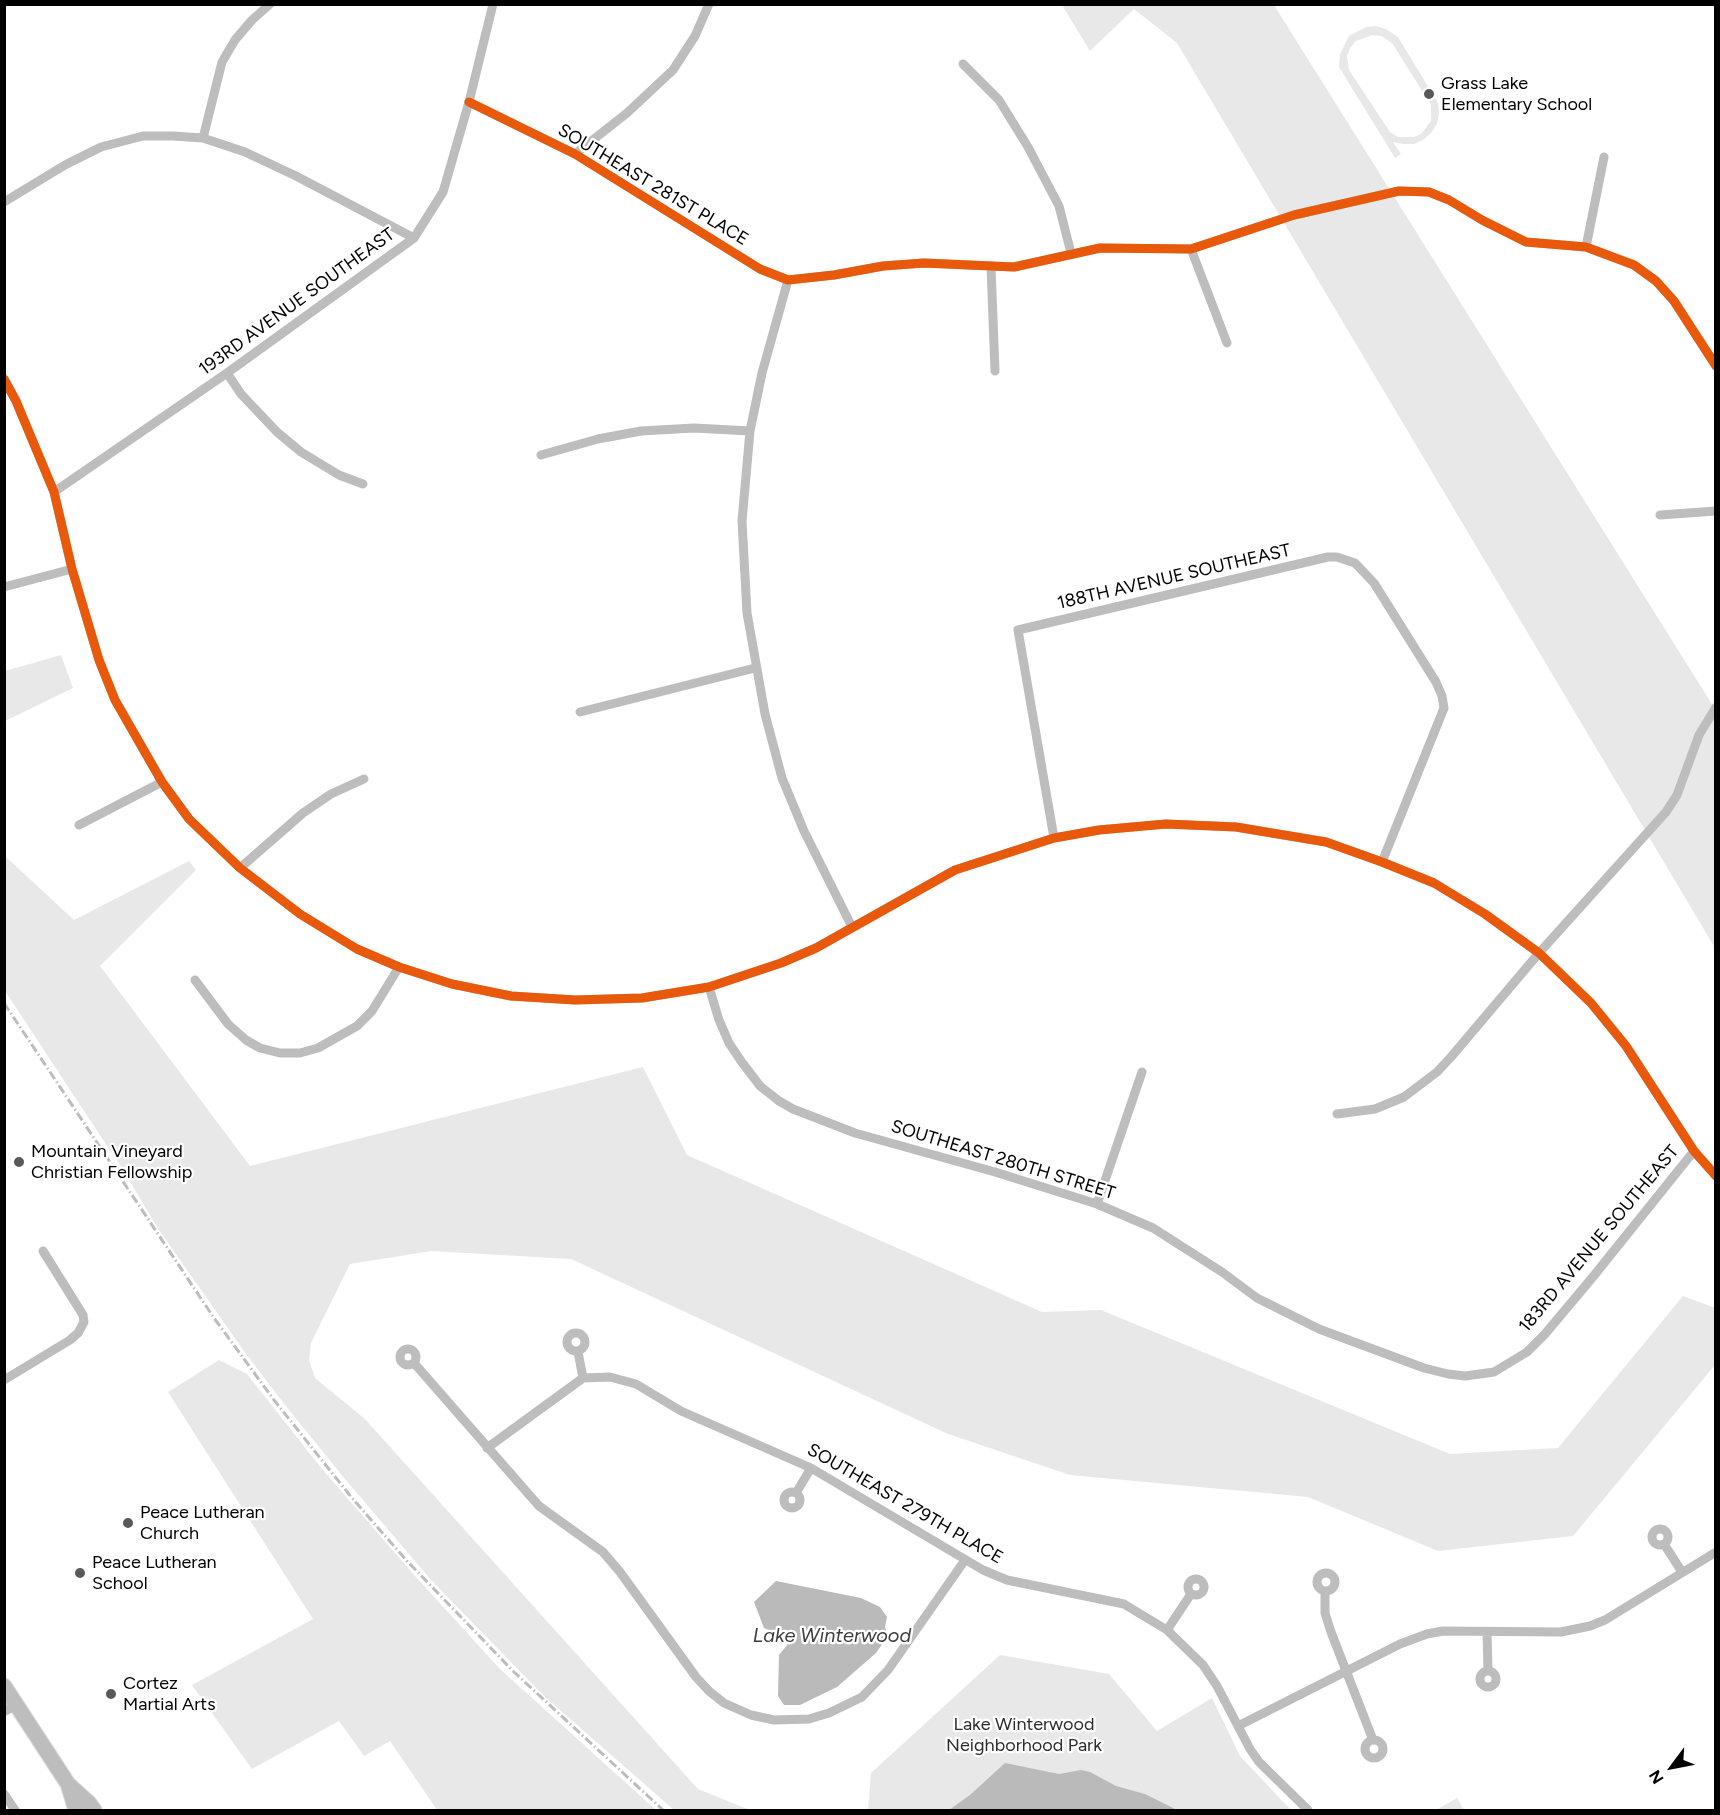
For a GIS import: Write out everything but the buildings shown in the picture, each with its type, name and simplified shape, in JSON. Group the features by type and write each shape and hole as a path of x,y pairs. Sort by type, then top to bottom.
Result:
{"main road":[{"path":"4,1686 11,1708 68,1784 89,1803 93,1810"},
{"path":"68,1784 76,1810"}],"street":[{"path":"203,138 222,62 235,40 270,4"},
{"name":"193RD AVENUE SOUTHEAST","path":"54,492 227,373 414,238 443,192 469,102 493,4"},
{"path":"575,154 627,113 673,70 695,36 709,4"},
{"path":"963,64 999,100 1028,147 1059,206 1071,253"},
{"name":"SOUTHEAST 281ST PLACE","path":"469,102 575,154 760,269 788,280"},
{"path":"4,202 65,165 101,147 143,136 203,138 255,157 414,238"},
{"path":"1586,247 1604,157"},
{"path":"852,927 804,831 782,778 755,668 747,613 742,521 750,431 762,373 788,280 883,266 924,263 1014,267 1100,248 1191,249 1294,215 1399,191 1415,190 1429,192 1449,201 1526,242 1586,247 1634,265 1656,281 1674,301 1716,366"},
{"path":"1191,249 1227,343"},
{"path":"991,267 995,371"},
{"path":"227,373 257,412 301,452 339,476 363,484"},
{"path":"4,379 16,401 54,492 72,569 99,660 115,700 162,782 189,819 240,868 300,914 357,950 399,967 452,984 511,996 575,1000 642,998 709,987 781,963 816,948 955,870 1054,838 1099,830 1166,824 1236,827 1326,842 1434,883 1485,914 1539,953 1591,1003 1626,1046 1694,1151 1716,1176"},
{"path":"541,455 598,439 641,431 694,428 750,431"},
{"path":"1660,515 1716,511"},
{"name":"188TH AVENUE SOUTHEAST","path":"1054,838 1018,630 1328,557 1337,557 1355,563 1374,583 1436,682 1444,708 1382,862"},
{"path":"4,587 72,569"},
{"path":"580,712 755,668"},
{"path":"1337,1114 1375,1109 1404,1097 1451,1058 1539,953 1666,812 1677,795 1705,722 1716,707"},
{"path":"240,868 322,800 364,779"},
{"path":"79,825 162,782"},
{"path":"195,980 228,1024 246,1040 260,1048 280,1053 300,1053 318,1048 357,1026 372,1011 399,967"},
{"name":"SOUTHEAST 280TH STREET","path":"709,987 729,1043 760,1086 793,1109 855,1133 995,1172 1097,1204 1153,1228 1222,1272 1257,1298 1318,1329 1424,1368 1465,1376"},
{"path":"1097,1204 1142,1072"},
{"name":"183RD AVENUE SOUTHEAST","path":"1465,1376 1494,1372 1527,1352 1585,1286 1694,1151"},
{"path":"4,1380 70,1340 78,1333 84,1322 78,1307 43,1251"},
{"path":"487,1448 583,1378 578,1352"},
{"path":"414,1364 539,1506 603,1552 696,1677 709,1691 724,1703 751,1715 774,1719 809,1719 843,1707 862,1696 888,1670 965,1560"},
{"name":"SOUTHEAST 279TH PLACE","path":"583,1378 610,1377 636,1384 681,1411 811,1468 965,1560 1007,1580 1124,1604 1167,1630 1203,1665 1259,1762 1308,1810"},
{"path":"796,1493 811,1468"},
{"path":"1664,1544 1682,1572"},
{"path":"1238,1726 1400,1644 1427,1634 1443,1631 1561,1632 1583,1628 1605,1620 1716,1552"},
{"path":"1325,1591 1325,1613 1373,1740"},
{"path":"1167,1630 1191,1594"},
{"path":"1487,1632 1488,1671"},
{"path":"4,1794 15,1810"}],"green space":[{"path":"1062,5 1274,5 1715,709 1715,948 1177,43 1134,9 1090,51"},
{"path":"1376,26 1386,29 1398,37 1438,103 1437,124 1431,133 1414,144 1393,142 1401,154 1395,158 1339,67 1340,54 1349,36 1366,27","holes":["1372,35 1381,36 1392,43 1431,105 1431,121 1421,134 1414,137 1398,137 1390,132 1349,70 1347,56 1356,41"]},
{"path":"61,655 73,688 5,721 5,671"},
{"path":"4,855 74,920 189,861 196,870 100,966 250,1166 643,1067 687,1155 1042,1312 1101,1310 1450,1454 1558,1448 1683,1296 1715,1308 1715,1365 1573,1536 1438,1551 1308,1497 1070,1475 948,1434 571,1259 431,1251 350,1264 311,1343 309,1360 315,1378 365,1419 698,1789 750,1810 674,1810 544,1696 431,1580 285,1405 246,1354 159,1230 121,1167 5,991"},
{"path":"219,1360 247,1374 322,1469 500,1669 656,1810 437,1810 390,1741 364,1756 339,1721 252,1769 192,1685 313,1619 168,1392"},
{"name":"Lake Winterwood Neighborhood Park","path":"1000,1655 1109,1674 1157,1731 1212,1698 1240,1756 1291,1810 868,1810 871,1773"},
{"path":"1457,1798 1464,1810 1436,1810"}],"water":[{"name":"Lake Winterwood","path":"776,1581 861,1598 880,1607 887,1617 885,1627 888,1636 876,1653 837,1687 800,1705 784,1705 778,1696 779,1655 788,1644 781,1635 764,1628 754,1602"},
{"path":"1005,1763 1059,1774 1081,1770 1090,1772 1116,1786 1145,1794 1177,1810 949,1810 970,1795"}],"railway":[{"path":"4,1003 214,1318 274,1400 352,1498 407,1561 514,1672 663,1810"}],"cycle path":[{"path":"469,102 575,154 760,269 788,280 883,266 924,263 1014,267 1100,248 1191,249 1294,215 1399,191 1429,192 1449,200 1526,242 1586,247 1634,265 1656,281 1674,301 1716,366"},
{"path":"4,379 16,401 54,492 72,569 99,660 115,700 162,782 189,819 240,868 300,914 357,949 399,967 452,984 511,996 575,1000 642,998 709,987 781,963 816,948 955,870 1054,838 1099,830 1166,824 1236,827 1326,842 1434,883 1485,914 1539,953 1591,1003 1626,1046 1694,1151 1716,1176"}],"place":[{"name":"Grass Lake Elementary School","path":"1429,94"},
{"name":"Mountain Vineyard Christian Fellowship","path":"19,1162"},
{"name":"Peace Lutheran Church","path":"128,1523"},
{"name":"Peace Lutheran School","path":"80,1573"},
{"name":"Cortez Martial Arts","path":"111,1694"}]}
